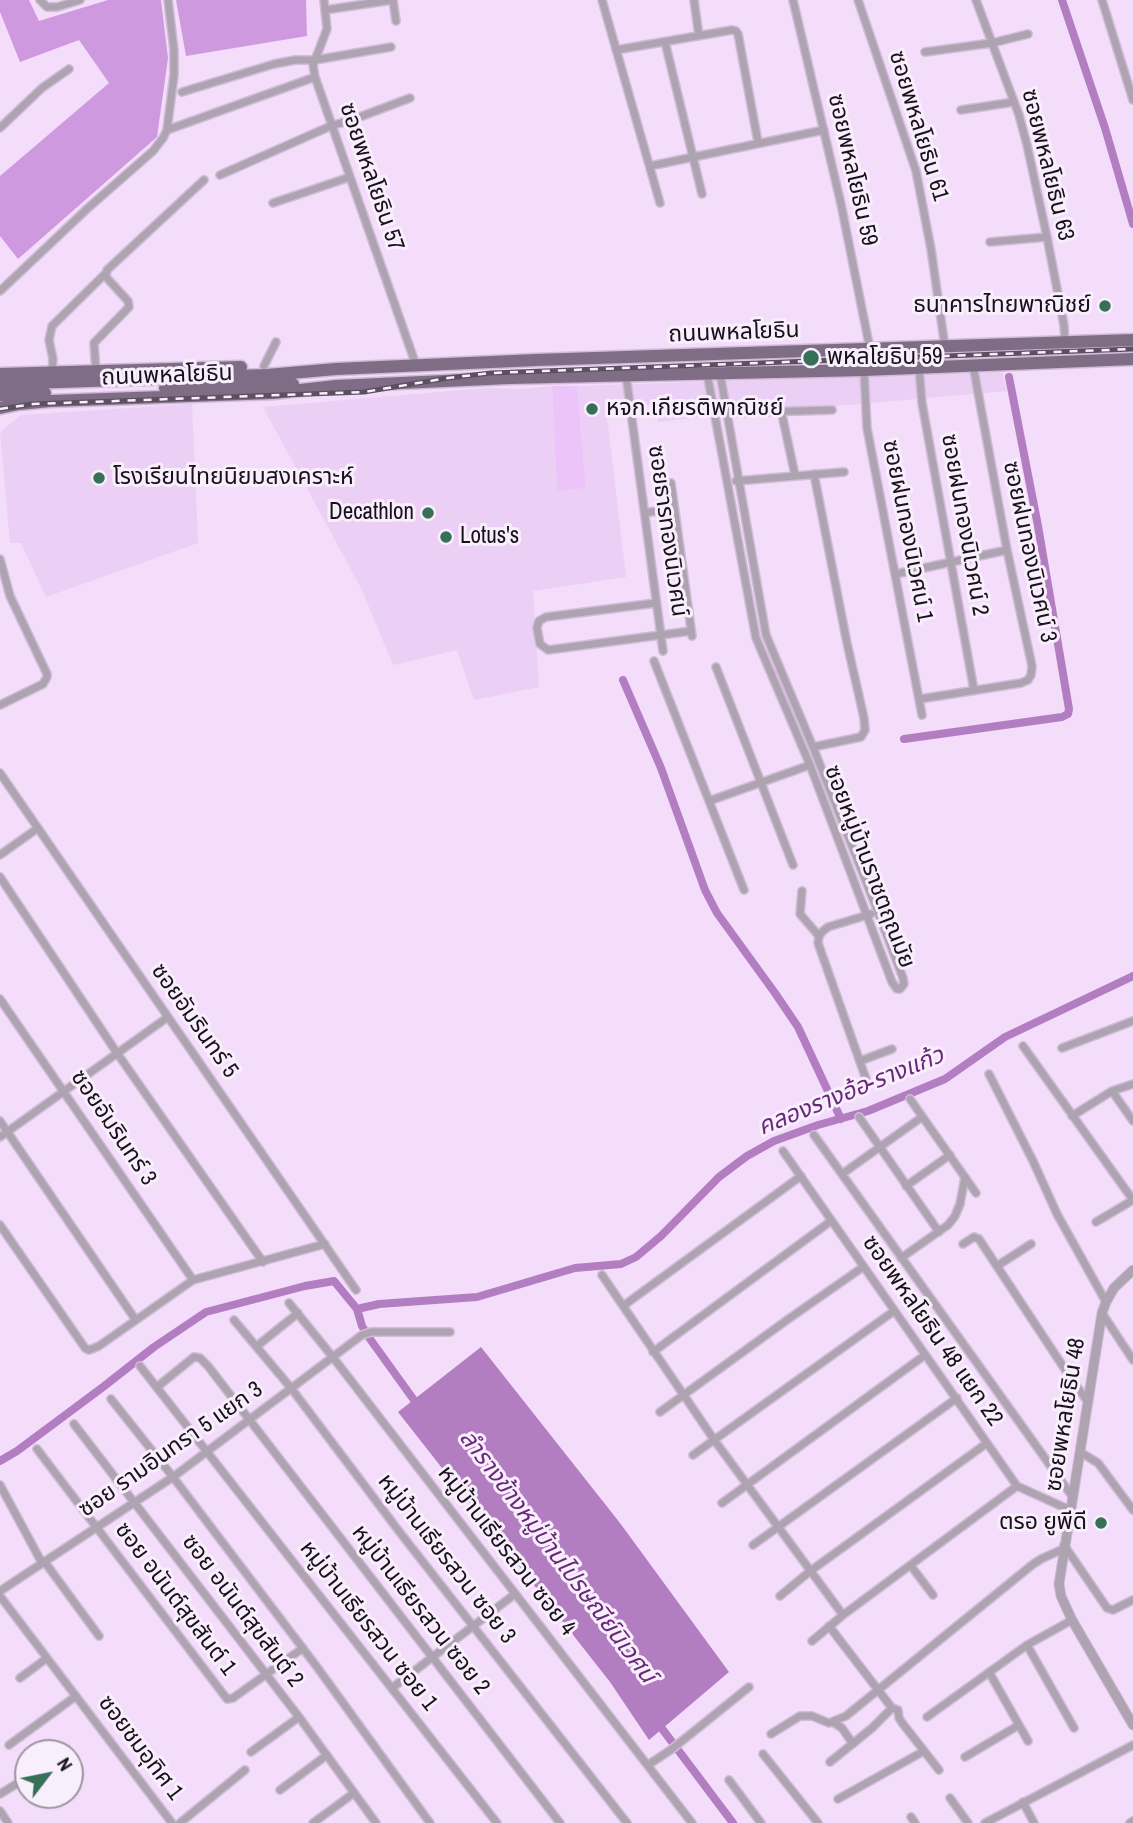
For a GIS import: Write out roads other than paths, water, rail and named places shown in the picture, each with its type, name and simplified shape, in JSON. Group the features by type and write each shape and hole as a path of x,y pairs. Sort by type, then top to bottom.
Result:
{"main road":[{"name":"ถนนพหลโยธิน","path":"0,384 267,375 416,365 1133,340"},
{"path":"1007,345 1010,364"},
{"name":"ถนนพหลโยธิน","path":"0,408 51,401 274,393 336,386 509,378 1133,359"},
{"name":"ถนนพหลโยธิน","path":"0,374 264,366 336,369"},
{"name":"ถนนพหลโยธิน","path":"0,395 273,384 336,386"}],"street":[{"path":"40,0 47,7 57,7 80,0"},
{"path":"0,291 88,208 153,152 167,130 174,75 174,50 167,0"},
{"name":"ซอยพหลโยธิน 57","path":"324,0 327,29 313,65 315,77 416,365"},
{"path":"325,10 392,0 396,21"},
{"path":"602,0 660,203"},
{"path":"694,0 699,36"},
{"name":"ซอยพหลโยธิน 59","path":"793,0 824,130 870,350"},
{"name":"ซอยพหลโยธิน 61","path":"858,0 916,171 931,249 945,348"},
{"name":"ซอยพหลโยธิน 63","path":"976,0 1027,145 1047,237 1065,343"},
{"path":"1102,0 1133,100"},
{"path":"616,50 736,31 758,142"},
{"path":"925,52 992,43 1028,34"},
{"path":"665,42 702,194"},
{"path":"182,92 274,64 391,47"},
{"path":"0,128 41,88 69,69"},
{"path":"167,130 315,77"},
{"path":"220,175 333,125 410,98"},
{"path":"961,110 1014,102"},
{"path":"650,166 824,130"},
{"path":"273,203 350,177"},
{"path":"52,372 53,359 49,340 52,326 204,180"},
{"path":"990,242 1047,237"},
{"path":"96,371 94,343 127,310 129,304 106,277 106,273"},
{"path":"264,366 276,342"},
{"name":"ซอยฝนทองนิเวศน์ 3","path":"920,699 1021,682 1028,680 1031,675 1032,666 1007,550 973,365"},
{"name":"ซอยฝนทองนิเวศน์ 2","path":"919,367 922,403 974,690"},
{"name":"ซอยฝนทองนิเวศน์ 1","path":"864,369 867,428 922,715"},
{"name":"ซอยหมู่บ้านราชตฤณมัย","path":"713,373 726,413 766,635 813,747 903,978 904,984 900,989 894,987 810,765 759,646 728,481 713,373"},
{"name":"ซอยธารทองนิเวศน์","path":"626,375 663,651"},
{"path":"781,410 795,475"},
{"path":"726,413 832,410"},
{"path":"728,481 844,472"},
{"path":"813,747 860,737 865,730 814,474"},
{"path":"656,603 546,617 539,621 537,628 540,644 548,650 661,634 691,633 671,483"},
{"path":"645,513 673,508"},
{"path":"895,574 1007,550"},
{"path":"0,559 10,596 47,674 47,680 43,684 0,705"},
{"path":"0,597 10,596"},
{"path":"654,661 744,890"},
{"path":"716,667 793,865"},
{"path":"783,700 793,697"},
{"path":"709,801 810,765"},
{"name":"ซอยอัมรินทร์ 5","path":"0,773 356,1290"},
{"path":"0,855 38,828"},
{"path":"838,842 849,839"},
{"path":"0,877 117,1053 263,1262"},
{"path":"802,891 800,914 819,936"},
{"path":"866,1079 818,943 819,936 828,927 878,912"},
{"name":"ซอยอัมรินทร์ 3","path":"0,999 194,1280"},
{"path":"0,1137 168,1017"},
{"path":"1062,1048 1133,1021"},
{"path":"1023,1045 1133,1200 1096,1222"},
{"path":"860,1061 892,1049"},
{"path":"989,1074 1064,1228 1106,1302"},
{"path":"1072,1116 1112,1091 1133,1084"},
{"path":"1112,1091 1133,1121"},
{"path":"910,1099 976,1193"},
{"path":"859,1117 939,1232"},
{"path":"842,1174 922,1117"},
{"path":"0,1121 135,1320"},
{"path":"814,1135 1072,1496"},
{"name":"ซอยพหลโยธิน 48 แยก 22","path":"783,1151 1017,1486"},
{"path":"906,1186 950,1155"},
{"path":"623,1306 801,1176"},
{"path":"901,1258 948,1225 960,1205 965,1177"},
{"path":"653,1352 831,1221"},
{"path":"0,1224 85,1348 93,1349 194,1280 325,1244"},
{"path":"963,1244 977,1237 1088,1402"},
{"path":"997,1266 1031,1244"},
{"path":"660,1412 863,1267"},
{"name":"ซอยพหลโยธิน 48","path":"1133,1270 1114,1288 1102,1313 1059,1577 1059,1591 1072,1620 1133,1725"},
{"path":"602,1275 715,1441 843,1615"},
{"name":"หมู่บ้านเธียรสวน ซอย 4","path":"289,1303 692,1823"},
{"path":"693,1455 894,1311"},
{"path":"1102,1313 1133,1360"},
{"path":"257,1346 298,1314"},
{"name":"หมู่บ้านเธียรสวน ซอย 3","path":"234,1320 291,1388 398,1530 627,1823"},
{"name":"ซอย รามอินทรา 5 แยก 3","path":"0,1593 173,1477 362,1335 371,1332 450,1332"},
{"path":"722,1503 925,1355"},
{"name":"หมู่บ้านเธียรสวน ซอย 2","path":"157,1387 187,1361 194,1357 200,1358 560,1823"},
{"name":"หมู่บ้านเธียรสวน ซอย 1","path":"140,1366 497,1823"},
{"path":"753,1545 957,1398"},
{"path":"111,1399 303,1648 430,1823"},
{"name":"ซอย อนันต์สุขสันต์ 2","path":"74,1424 299,1717 376,1823"},
{"path":"780,1596 987,1443"},
{"name":"ซอย อนันต์สุขสันต์ 1","path":"37,1449 228,1699 303,1648"},
{"path":"1080,1452 1098,1464 1133,1510"},
{"path":"0,1485 43,1562 99,1636"},
{"path":"812,1641 1017,1486 1070,1510"},
{"path":"772,1734 800,1716 806,1715 829,1723 846,1716 1032,1565 1064,1547 1110,1610 1133,1600"},
{"path":"911,1566 933,1595"},
{"name":"ซอยชมอุทิศ 1","path":"0,1593 172,1823"},
{"path":"392,1688 515,1594"},
{"path":"927,1717 1027,1645 1072,1620"},
{"path":"829,1626 892,1708 898,1710 900,1720 939,1770"},
{"path":"1027,1645 1074,1728"},
{"path":"20,1678 47,1658"},
{"path":"989,1672 1028,1741"},
{"path":"648,1765 674,1748 749,1687"},
{"name":"ซอยชมอุทิศ 1","path":"9,1745 76,1696"},
{"path":"830,1762 892,1708"},
{"path":"251,1752 299,1717"},
{"path":"833,1722 842,1728 853,1744"},
{"path":"965,1757 1019,1725"},
{"path":"985,1823 1133,1745"},
{"path":"838,1799 924,1751"},
{"path":"763,1754 818,1823"},
{"path":"280,1790 327,1755"},
{"path":"180,1823 245,1770"},
{"path":"729,1780 761,1823"},
{"path":"313,1823 354,1793"},
{"path":"950,1798 968,1823"},
{"path":"1023,1802 1034,1823"},
{"path":"0,1811 8,1823"}],"water":[{"path":"481,1347 620,1523 729,1672 649,1740 610,1682 398,1412"}],"waterway":[{"name":"คลองรางอ้อ-รางแก้ว","path":"1062,0 1105,128 1133,224"},
{"path":"904,739 1068,714 1038,526 1009,377"},
{"path":"623,680 661,768 705,890 717,913 798,1027 841,1119"},
{"name":"คลองรางอ้อ-รางแก้ว","path":"0,1461 154,1347 206,1312 334,1281 357,1309 379,1304 477,1297 575,1268 621,1264 636,1257 661,1236 719,1177 747,1156 774,1141 868,1111 945,1079 1005,1037 1133,976"},
{"name":"ลำรางข้างหมู่บ้านไปรษณีย์นิเวศน์","path":"357,1309 362,1326 370,1339 419,1407"},
{"name":"ลำรางข้างหมู่บ้านไปรษณีย์นิเวศน์","path":"657,1722 733,1823"}],"railway":[{"path":"0,409 33,404 364,392 491,373 1133,349"}],"place":[{"name":"ธนาคารไทยพาณิชย์","path":"1105,306"},
{"name":"พหลโยธิน 59","path":"811,358"},
{"name":"หจก.เกียรติพาณิชย์","path":"592,409"},
{"name":"โรงเรียนไทยนิยมสงเคราะห์","path":"99,478"},
{"name":"Decathlon","path":"428,513"},
{"name":"Lotus's","path":"446,537"},
{"name":"ตรอ ยูพีดี","path":"1101,1523"}]}
